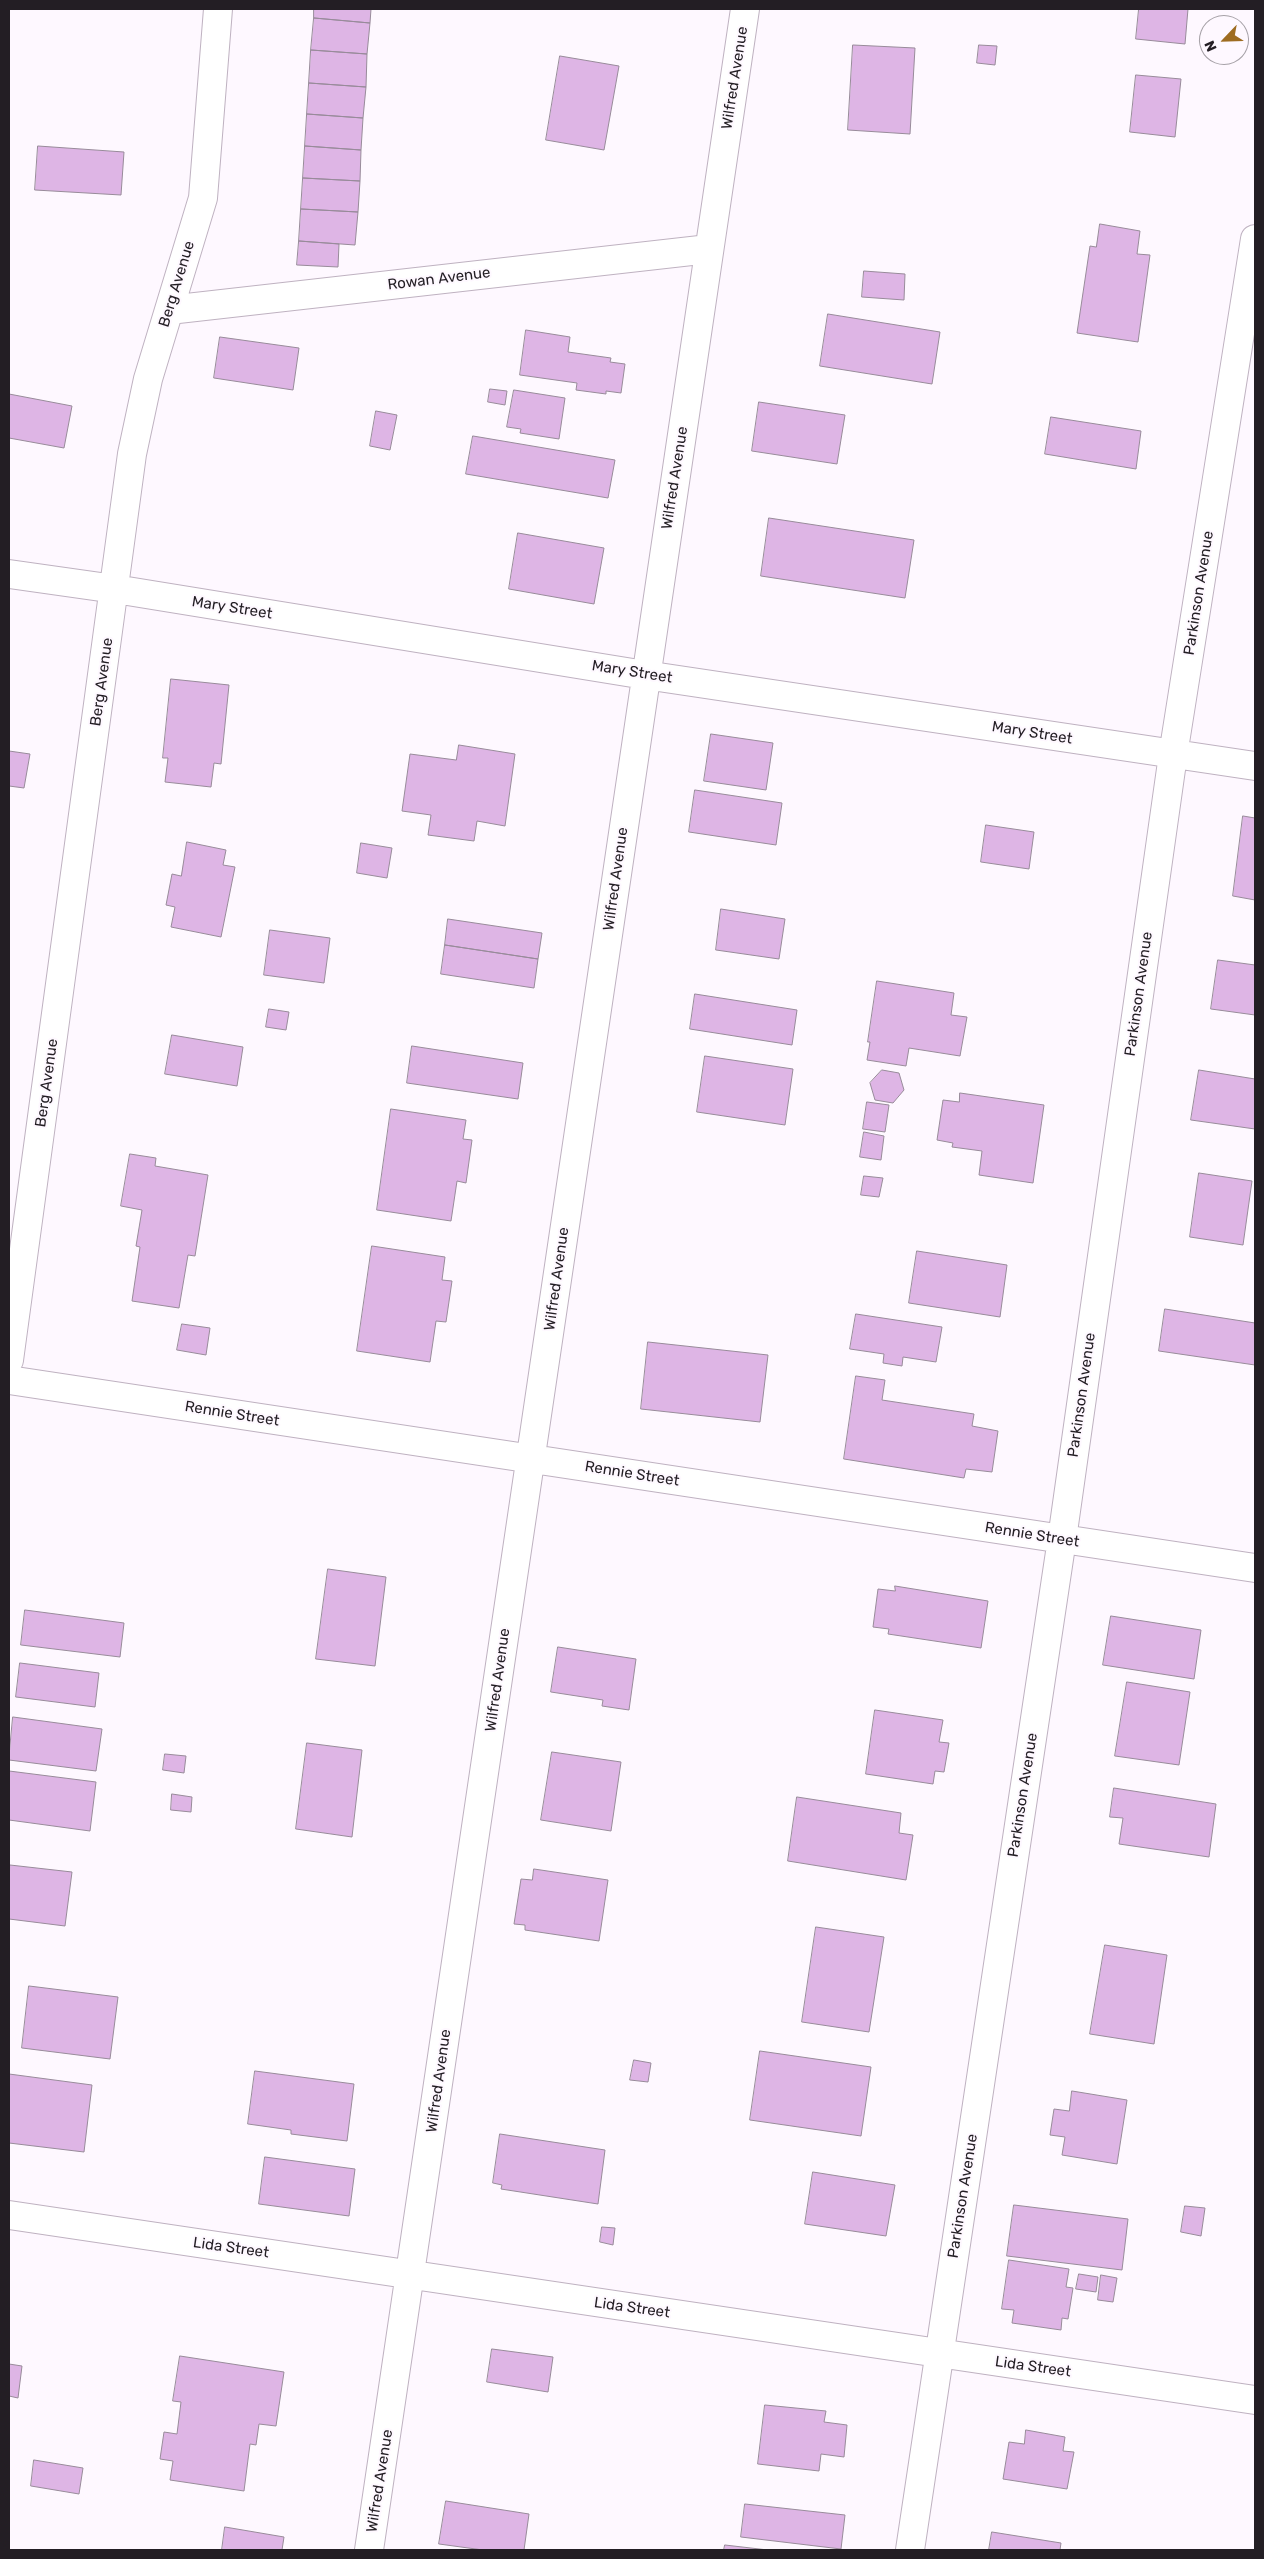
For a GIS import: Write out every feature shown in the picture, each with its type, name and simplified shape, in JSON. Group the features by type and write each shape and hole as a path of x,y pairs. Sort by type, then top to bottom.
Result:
{"street":[{"name":"Berg Avenue","path":"9,1360 132,454 148,379 203,198 218,9"},
{"name":"Wilfred Avenue","path":"369,2550 745,9"},
{"name":"Parkinson Avenue","path":"910,2550 1062,1539 1173,754 1255,240"},
{"name":"Rowan Avenue","path":"169,310 709,249"},
{"name":"Mary Street","path":"9,574 115,588 645,675 1255,766"},
{"name":"Rennie Street","path":"9,1380 1255,1568"},
{"name":"Lida Street","path":"9,2215 1255,2400"}],"building":[{"path":"314,9 371,9 370,23 314,18"},
{"path":"1139,9 1188,9 1185,44 1136,39"},
{"path":"314,18 370,23 367,54 311,50"},
{"path":"853,45 915,48 910,134 848,130"},
{"path":"979,45 997,46 995,65 977,63"},
{"path":"311,50 367,54 366,87 309,83"},
{"path":"560,56 619,66 604,150 546,140"},
{"path":"1136,75 1181,79 1175,137 1130,132"},
{"path":"309,83 366,87 363,118 307,114"},
{"path":"307,114 363,118 361,150 305,146"},
{"path":"38,146 124,152 121,195 35,190"},
{"path":"305,146 361,150 360,181 303,178"},
{"path":"303,178 360,181 358,212 301,209"},
{"path":"301,209 358,212 355,245 299,241"},
{"path":"1100,224 1140,231 1137,254 1150,255 1138,342 1077,333 1090,246 1096,247"},
{"path":"299,241 339,244 338,267 297,265"},
{"path":"864,271 905,274 904,300 862,297"},
{"path":"828,314 940,332 932,384 820,366"},
{"path":"526,330 570,337 568,352 611,358 610,362 625,364 621,393 606,391 606,394 576,390 577,383 520,375"},
{"path":"220,337 299,348 293,390 214,378"},
{"path":"490,389 507,391 505,405 488,402"},
{"path":"514,390 565,398 559,439 520,433 521,429 507,427"},
{"path":"9,394 72,406 64,448 9,438"},
{"path":"759,402 845,415 837,464 752,451"},
{"path":"376,411 397,415 390,450 370,446"},
{"path":"1051,417 1141,431 1136,469 1045,454"},
{"path":"473,436 615,460 608,498 466,474"},
{"path":"769,518 914,540 905,598 761,576"},
{"path":"518,533 604,548 594,604 509,589"},
{"path":"171,679 229,685 221,764 214,763 211,787 165,782 168,758 163,758"},
{"path":"711,734 773,743 766,790 704,781"},
{"path":"459,745 515,754 505,826 477,821 474,841 428,835 431,815 402,811 410,754 456,760"},
{"path":"9,751 30,754 24,788 9,786"},
{"path":"695,790 782,803 776,845 689,832"},
{"path":"1243,816 1255,818 1255,900 1233,896"},
{"path":"986,825 1034,832 1029,869 981,862"},
{"path":"187,842 226,850 223,865 235,867 221,937 171,927 175,907 166,905 172,874 181,876"},
{"path":"361,843 392,848 387,878 357,873"},
{"path":"721,909 785,919 779,959 716,950"},
{"path":"448,919 542,933 538,959 445,945"},
{"path":"270,930 330,938 324,983 264,975"},
{"path":"445,945 538,959 534,988 441,974"},
{"path":"1218,960 1255,965 1255,1015 1211,1009"},
{"path":"877,981 954,993 951,1015 967,1017 960,1056 909,1048 906,1066 867,1060"},
{"path":"695,994 797,1010 792,1045 690,1029"},
{"path":"269,1009 289,1012 286,1030 266,1027"},
{"path":"172,1035 243,1047 237,1086 165,1074"},
{"path":"412,1046 523,1063 518,1099 407,1083"},
{"path":"705,1056 793,1069 785,1125 697,1112"},
{"path":"882,1070 899,1073 904,1090 893,1103 875,1100 870,1083"},
{"path":"1199,1070 1255,1079 1255,1129 1191,1120"},
{"path":"960,1093 1044,1105 1033,1183 979,1175 982,1151 952,1147 953,1143 937,1140 943,1100 959,1102"},
{"path":"867,1102 889,1105 885,1132 863,1129"},
{"path":"391,1109 466,1120 463,1139 472,1140 466,1183 457,1181 451,1221 377,1210"},
{"path":"864,1132 884,1136 881,1160 860,1157"},
{"path":"130,1154 156,1158 155,1166 208,1175 195,1256 188,1255 179,1308 132,1301 140,1247 136,1246 142,1210 121,1206"},
{"path":"1199,1173 1252,1181 1243,1245 1190,1237"},
{"path":"864,1176 883,1178 879,1197 861,1195"},
{"path":"372,1246 445,1257 442,1280 452,1281 446,1322 436,1321 430,1362 357,1351"},
{"path":"917,1251 1007,1265 1000,1317 909,1303"},
{"path":"1165,1309 1255,1323 1255,1365 1159,1351"},
{"path":"856,1314 942,1327 936,1362 903,1357 902,1366 883,1363 884,1354 850,1349"},
{"path":"182,1324 210,1328 206,1355 177,1350"},
{"path":"648,1342 768,1355 760,1422 641,1409"},
{"path":"856,1376 885,1380 882,1400 974,1414 972,1426 998,1431 992,1472 966,1469 964,1478 844,1459"},
{"path":"328,1569 386,1577 375,1666 316,1659"},
{"path":"895,1586 988,1601 981,1648 888,1634 889,1629 873,1627 878,1589 895,1591"},
{"path":"25,1610 124,1623 120,1657 21,1645"},
{"path":"1111,1616 1201,1630 1194,1679 1103,1665"},
{"path":"558,1647 636,1659 629,1710 602,1706 603,1700 551,1692"},
{"path":"20,1663 99,1673 95,1707 16,1697"},
{"path":"1127,1682 1190,1692 1179,1765 1115,1756"},
{"path":"875,1710 943,1720 939,1742 949,1743 944,1772 935,1771 933,1784 866,1774"},
{"path":"13,1717 102,1729 96,1771 9,1760"},
{"path":"307,1743 362,1750 352,1837 296,1829"},
{"path":"552,1752 621,1762 611,1831 541,1820"},
{"path":"165,1754 186,1756 184,1773 163,1770"},
{"path":"9,1771 96,1782 90,1831 9,1820"},
{"path":"1114,1788 1216,1804 1209,1857 1119,1844 1123,1818 1110,1817"},
{"path":"172,1794 192,1797 191,1812 171,1810"},
{"path":"797,1797 901,1813 899,1833 913,1835 906,1880 788,1861"},
{"path":"10,1865 72,1872 65,1926 9,1919"},
{"path":"534,1869 608,1880 599,1941 525,1930 525,1925 514,1924 521,1879 532,1880"},
{"path":"816,1927 884,1937 869,2032 802,2022"},
{"path":"1105,1945 1167,1955 1154,2044 1090,2034"},
{"path":"29,1986 118,1997 110,2059 22,2048"},
{"path":"760,2051 871,2067 861,2136 750,2120"},
{"path":"634,2060 651,2063 648,2082 630,2080"},
{"path":"255,2071 354,2084 347,2141 291,2134 291,2130 248,2124"},
{"path":"9,2074 92,2085 84,2152 9,2143"},
{"path":"1072,2091 1127,2100 1117,2164 1062,2155 1065,2137 1050,2135 1054,2109 1069,2111"},
{"path":"500,2134 605,2150 598,2204 501,2189 502,2185 493,2183"},
{"path":"265,2157 355,2169 349,2216 259,2204"},
{"path":"813,2172 895,2185 886,2236 805,2224"},
{"path":"1014,2205 1128,2219 1122,2270 1007,2256"},
{"path":"1185,2206 1205,2208 1201,2236 1181,2232"},
{"path":"602,2227 615,2228 613,2245 600,2242"},
{"path":"1009,2260 1069,2269 1066,2287 1073,2288 1068,2319 1062,2318 1061,2330 1012,2323 1014,2310 1002,2309"},
{"path":"1079,2274 1098,2277 1096,2292 1076,2289"},
{"path":"1101,2275 1117,2278 1113,2302 1098,2300"},
{"path":"492,2349 553,2357 548,2392 487,2382"},
{"path":"180,2356 284,2372 276,2426 259,2424 256,2445 250,2444 244,2491 170,2480 173,2461 160,2459 164,2432 177,2434 181,2402 173,2401"},
{"path":"9,2364 22,2366 18,2398 9,2396"},
{"path":"765,2405 826,2411 824,2422 847,2425 844,2457 821,2454 819,2471 758,2464"},
{"path":"1026,2430 1065,2437 1063,2451 1074,2452 1067,2489 1003,2479 1009,2442 1024,2444"},
{"path":"34,2460 83,2468 79,2494 31,2486"},
{"path":"446,2501 529,2514 524,2550 483,2550 439,2544"},
{"path":"745,2504 845,2515 841,2549 741,2537"},
{"path":"225,2527 284,2537 282,2550 222,2550"},
{"path":"992,2532 1061,2543 1060,2550 989,2550"},
{"path":"725,2545 768,2550 724,2550"}]}
